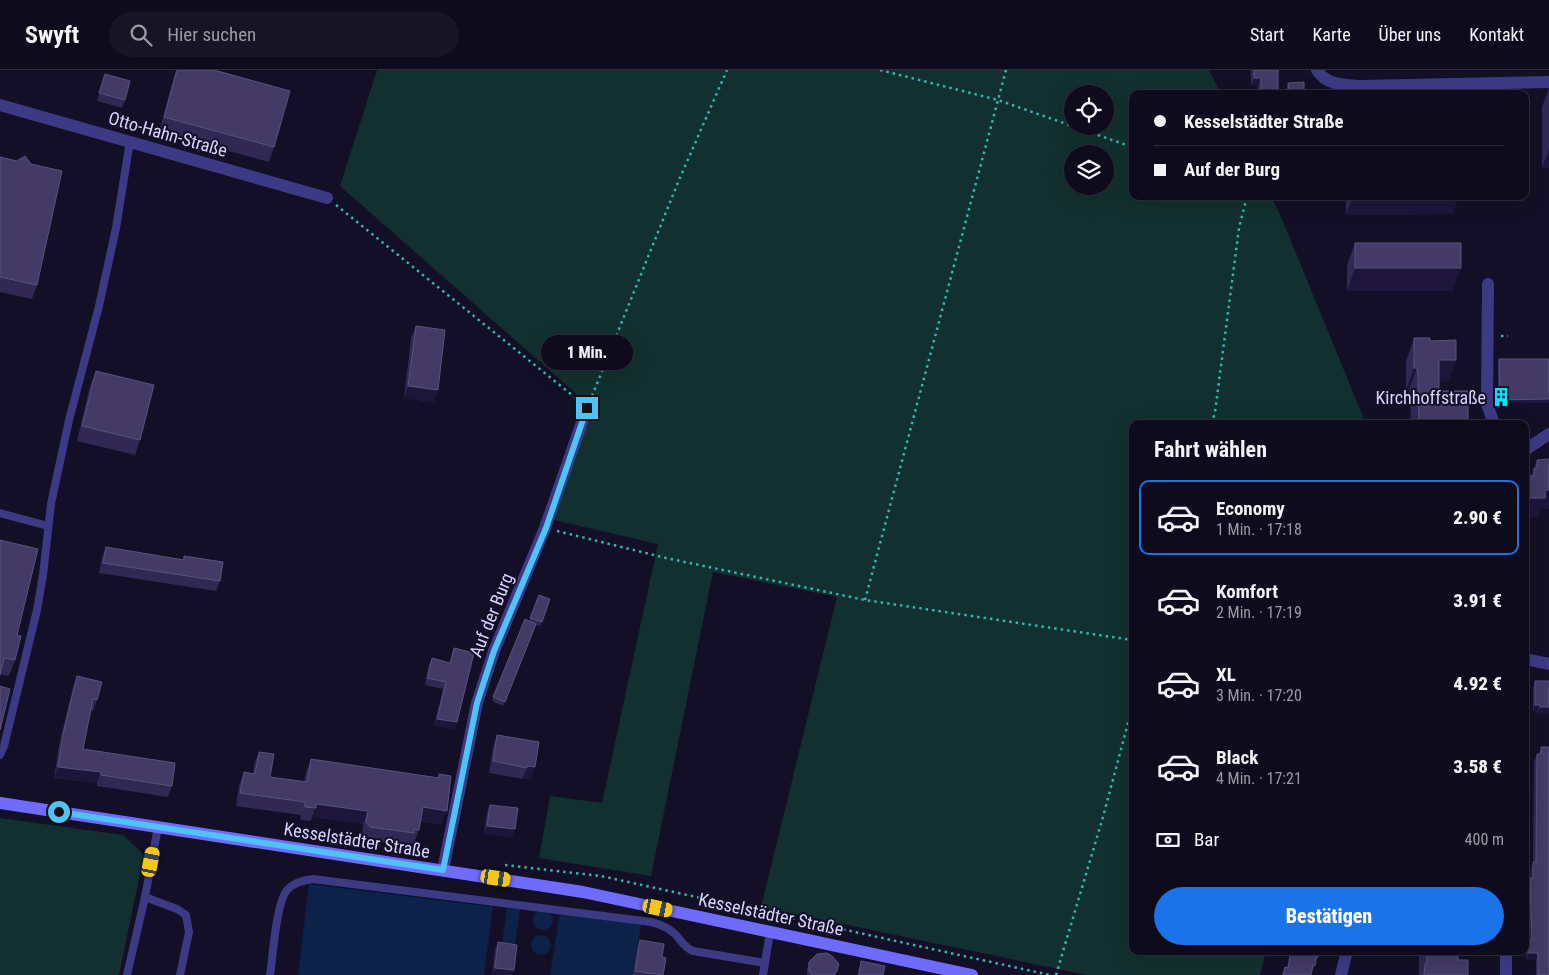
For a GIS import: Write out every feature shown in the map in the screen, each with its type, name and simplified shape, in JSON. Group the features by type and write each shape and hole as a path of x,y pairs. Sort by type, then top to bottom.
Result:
{"main road":[{"name":"Kesselstädter Straße","path":"0,803 583,892 972,975"}],"street":[{"path":"1317,70 1322,78 1330,82 1359,86 1549,82"},
{"name":"Otto-Hahn-Straße","path":"0,105 327,198"},
{"path":"1488,284 1487,404 1492,420"},
{"name":"Auf der Burg","path":"443,870 477,703 494,651 546,528 587,408"},
{"path":"1529,447 1549,434"},
{"path":"1529,660 1549,664"},
{"path":"1343,973 1346,955"},
{"path":"1506,955 1506,975"}],"lane":[{"path":"0,755 4,746 37,610 51,504 68,420 99,306 116,228 130,141"},
{"path":"0,513 48,526"},
{"path":"35,558 44,560"},
{"path":"127,975 145,897 158,827"},
{"path":"270,975 281,900 287,890 296,883 313,879 651,922 660,924 668,929 686,948 694,951 765,963"},
{"path":"145,897 177,909 186,915 189,923 189,932 180,975"},
{"path":"763,975 770,932"}],"path":[{"path":"327,198 587,408 679,180 728,70"},
{"path":"880,70 998,100 1129,146"},
{"path":"865,600 1006,70"},
{"path":"1213,420 1239,228 1246,200"},
{"path":"546,528 666,558 865,600 1129,640"},
{"path":"1056,975 1103,817 1129,719"},
{"path":"504,865 601,876 1050,975"}],"green space":[{"path":"377,70 1209,70 1219,90 1129,90 1129,200 1273,200 1364,420 1129,420 1129,955 1265,955 1260,975 1087,975 761,907 837,597 713,572 651,876 539,858 550,796 602,803 658,544 549,519 588,404 340,186"},
{"path":"0,818 123,835 144,855 119,975 0,975"}],"water":[{"path":"309,884 493,907 484,975 298,975"},
{"path":"507,908 520,909 514,952 501,951"},
{"path":"543,910 550,913 553,920 550,927 543,930 536,927 533,920 536,913"},
{"path":"560,912 641,925 633,975 550,975"},
{"path":"541,935 548,938 551,945 548,952 541,955 534,952 531,945 534,938"}],"building":[{"path":"177,70 214,70 290,91 274,147 164,117"},
{"path":"1254,70 1278,70 1278,90 1261,90 1261,78 1254,78"},
{"path":"105,74 130,81 125,100 99,93"},
{"path":"1304,82 1304,90 1289,90 1288,83"},
{"path":"25,156 31,164 62,171 37,285 0,277 0,157 17,161"},
{"path":"1355,243 1461,243 1461,268 1355,268"},
{"path":"416,326 445,330 438,390 408,386"},
{"path":"1414,338 1430,338 1430,341 1456,340 1456,360 1439,360 1439,391 1468,391 1468,420 1419,420 1418,376 1417,368 1414,368"},
{"path":"1499,359 1549,359 1549,399 1500,400"},
{"path":"96,371 154,385 140,440 82,426"},
{"path":"1549,459 1549,490 1545,490 1545,498 1529,498 1529,476 1534,476 1537,460"},
{"path":"0,540 38,549 17,635 21,636 15,660 4,658 0,675"},
{"path":"106,547 184,560 184,556 223,562 220,581 103,563"},
{"path":"539,595 550,599 542,622 530,618"},
{"path":"525,619 536,624 505,702 493,697"},
{"path":"454,648 474,653 457,722 437,719 446,682 427,678 432,658 450,663"},
{"path":"77,676 102,682 97,700 93,699 83,749 175,763 172,786 101,775 101,772 58,767 63,734"},
{"path":"1535,681 1549,681 1549,707 1535,705"},
{"path":"0,686 10,689 0,730"},
{"path":"497,735 539,742 535,767 527,766 527,768 493,761"},
{"path":"1541,747 1549,747 1549,975 1538,975 1538,953 1529,953 1529,940 1532,940 1530,878 1533,878 1533,862 1536,862 1537,754 1541,754"},
{"path":"259,752 274,754 270,777 307,782 311,759 439,778 439,774 451,776 447,811 423,807 419,830 414,829 414,833 370,827 366,822 368,811 316,804 316,808 305,807 305,802 240,793 244,772 255,774"},
{"path":"490,805 518,808 515,829 487,826"},
{"path":"640,940 664,944 662,957 666,958 663,975 635,971"},
{"path":"498,942 517,945 514,970 495,968"},
{"path":"827,953 839,964 837,971 834,975 812,975 809,971 809,962 817,954"},
{"path":"1290,955 1318,955 1316,957 1315,966 1313,965 1311,975 1283,975 1285,967 1288,968"},
{"path":"1427,955 1458,955 1458,960 1468,960 1468,975 1424,975 1425,964 1427,964"},
{"path":"861,961 885,966 883,975 859,975"}],"place":[{"name":"Kirchhoffstraße","path":"1501,397"}],"route":[{"path":"59,812 443,870 477,703 494,651 546,528 587,408"}]}
